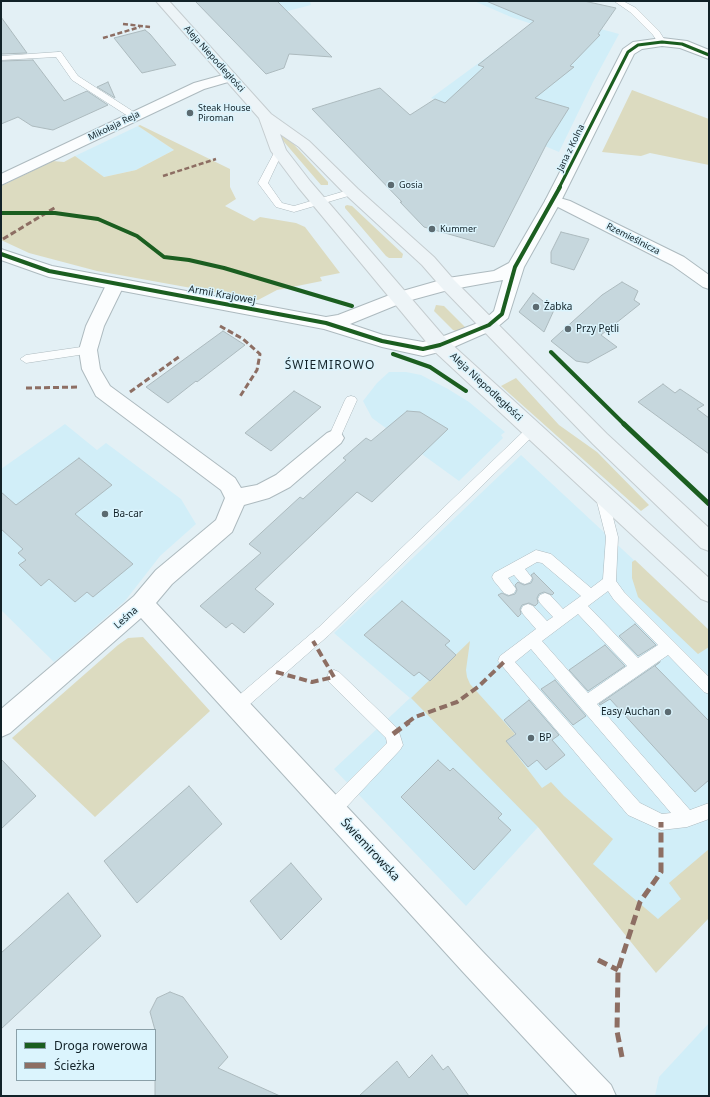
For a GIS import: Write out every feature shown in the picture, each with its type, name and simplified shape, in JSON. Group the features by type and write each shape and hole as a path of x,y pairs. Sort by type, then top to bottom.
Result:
{"main road":[{"name":"Aleja Niepodległości","path":"162,1 266,117 304,144 352,192 428,262 635,473 709,542"},
{"name":"Aleja Niepodległości","path":"266,117 279,151 318,202 398,298 440,345 709,592"}],"street":[{"name":"Jana z Kolna","path":"489,325 502,314 515,267 554,201 625,55 638,45 662,42 682,44 709,54"},
{"name":"Mikołaja Reja","path":"1,180 199,86 230,77"},
{"name":"Rzemieślnicza","path":"554,201 564,204 678,261 709,283"},
{"name":"Armii Krajowej","path":"1,254 49,271 115,285 326,323 382,341 423,349 440,345 489,325"},
{"path":"448,284 498,276 515,267"},
{"name":"Armii Krajowej","path":"326,323 342,321 398,298 448,284"},
{"path":"115,285 95,326 88,350 91,370 104,391 228,484 236,498 262,492 284,481 334,438"},
{"name":"Leśna","path":"1,725 142,603 164,577 224,526 236,498"},
{"name":"Świemirowska","path":"142,603 236,707 333,809 468,957 600,1096"}],"lane":[{"path":"618,1 633,10 656,33 662,42"},
{"path":"1,58 20,58 58,54 76,78 134,116"},
{"path":"279,151 263,183 280,205 294,209 352,192"},
{"path":"26,359 88,350"},
{"path":"334,438 351,400"},
{"path":"236,707 324,631 532,430"},
{"path":"601,492 612,537 608,582 619,596 709,687"},
{"path":"509,589 499,577 536,556 546,558 591,596"},
{"path":"514,568 525,578"},
{"path":"608,582 505,661 634,809 661,822 687,819 709,811"},
{"path":"545,599 562,617"},
{"path":"578,605 637,667"},
{"path":"528,610 546,630"},
{"path":"532,640 687,819"},
{"path":"586,703 670,646"},
{"path":"333,809 395,745 393,734 334,677"}],"shaded area":[{"path":"251,1 310,1 311,5 268,16"},
{"path":"474,1 571,1 550,15 619,34 593,82 559,152 431,98 532,24 511,17"},
{"path":"138,126 174,150 136,170 104,177 75,156"},
{"path":"389,372 406,372 421,375 448,389 469,402 505,432 501,435 503,438 459,481 372,418 363,401 377,383"},
{"path":"65,424 97,450 106,443 181,499 196,524 160,556 125,601 54,662 1,610 1,469"},
{"path":"521,455 709,630 709,918 676,951 538,827 466,906 334,769 410,698 334,633"},
{"path":"709,1023 709,1096 655,1096 659,1077"}],"green space":[{"path":"632,90 709,119 709,165 650,153 641,156 602,152"},
{"path":"140,125 230,169 230,187 236,199 225,206 254,221 260,217 296,223 305,227 340,273 320,277 322,281 277,290 258,300 97,271 29,253 1,240 1,186 53,161 64,162 75,156 104,177 136,170 174,150 138,126"},
{"path":"278,127 328,182 328,185 321,185 273,129"},
{"path":"347,205 352,206 403,254 402,258 389,258 386,256 345,208"},
{"path":"436,305 444,306 467,329 458,332 453,330 434,311"},
{"path":"516,378 559,425 597,452 649,505 641,511 501,386"},
{"path":"635,560 709,630 709,647 698,654 638,597 632,578 632,562"},
{"path":"143,637 210,711 95,817 12,738 118,645 128,638"},
{"path":"470,641 466,670 467,677 470,684 515,734 506,741 542,788 551,782 564,796 613,839 593,864 658,919 681,899 669,883 709,849 709,918 656,973 538,827 411,698"}],"building":[{"path":"195,1 277,1 332,57 289,54 284,68 266,74"},
{"path":"486,1 584,1 616,8 598,34 600,35 570,66 574,67 535,98 569,108 547,143 494,247 424,227 400,202 402,202 312,109 380,88 410,115 435,99 445,103 484,67 478,65 534,21"},
{"path":"1,17 27,53 1,54"},
{"path":"145,30 176,65 142,73 114,38"},
{"path":"33,60 64,101 87,91 108,105 53,130 32,126 18,117 1,124 1,61"},
{"path":"108,82 115,98 97,87"},
{"path":"561,232 589,239 574,270 551,263 551,252"},
{"path":"622,282 638,291 634,300 640,304 601,335 617,347 588,363 576,361 551,341 602,295"},
{"path":"533,293 554,310 544,332 519,312"},
{"path":"223,331 245,345 168,403 146,387"},
{"path":"663,384 675,393 680,389 704,405 697,409 709,418 709,454 638,402"},
{"path":"294,391 321,407 271,451 245,433"},
{"path":"407,411 420,412 448,429 372,502 357,492 255,589 274,604 244,633 232,623 226,628 200,606 261,553 249,544 300,497 303,499 346,460 343,458 366,438 371,441"},
{"path":"79,458 112,485 75,514 133,564 93,597 87,592 75,602 49,579 41,586 19,565 26,560 18,553 23,549 1,529 1,492 16,505"},
{"path":"534,573 554,593 552,595 544,592 539,594 537,598 538,603 535,606 529,603 522,605 520,609 521,614 518,617 498,595 502,593 508,596 515,594 517,590 515,585 518,582 524,585 531,583 533,579 531,575"},
{"path":"402,601 450,641 445,645 456,655 430,681 419,672 414,676 364,635"},
{"path":"635,624 656,645 638,656 619,636"},
{"path":"605,645 625,666 588,691 569,670"},
{"path":"660,662 655,666 709,721 709,780 695,792 610,699 600,705 599,704"},
{"path":"555,680 586,716 573,725 541,689"},
{"name":"BP","path":"529,700 559,735 552,740 565,755 546,770 537,760 528,767 506,741 516,734 504,720"},
{"path":"1,759 36,796 1,829"},
{"path":"438,760 450,771 453,768 502,814 498,818 511,830 474,870 401,797"},
{"path":"189,786 222,824 137,903 104,861"},
{"path":"291,863 322,899 281,940 250,901"},
{"path":"68,893 101,936 1,1029 1,953"},
{"path":"170,992 183,997 228,1057 218,1068 280,1096 155,1096 156,1029 155,1029 150,1012 157,998"},
{"path":"432,1055 443,1070 448,1066 469,1096 359,1096 397,1061 409,1078"}],"marked path":[{"path":"123,24 150,27"},
{"path":"103,38 140,27"},
{"path":"163,176 216,159"},
{"path":"3,239 56,207"},
{"path":"220,326 243,339 260,354 260,361 257,370 239,398"},
{"path":"130,392 180,356"},
{"path":"26,388 79,387"},
{"path":"276,672 312,682 334,677 313,641"},
{"path":"393,734 415,717 457,702 478,687 505,661"},
{"path":"622,1057 617,1031 618,970 640,902 661,872 661,822"},
{"path":"598,960 618,970"}],"cycle path":[{"path":"1,254 49,271 164,294 326,323 382,341 423,349 440,345 489,325 502,314 515,267 553,201 628,52 638,45 662,42 682,44 709,55"},
{"path":"1,213 55,213 98,219 137,236 164,257 189,260 224,268 352,306"},
{"path":"551,352 650,450 709,504"},
{"path":"393,354 430,367 466,391"}],"place":[{"name":"Steak House Piroman","path":"190,113"},
{"name":"Gosia","path":"391,185"},
{"name":"Kummer","path":"432,229"},
{"name":"Żabka","path":"536,307"},
{"name":"Przy Pętli","path":"568,329"},
{"name":"Ba-car","path":"105,514"},
{"name":"Easy Auchan","path":"668,712"},
{"name":"BP","path":"531,738"}],"district":[{"name":"ŚWIEMIROWO","path":"330,366"}]}
